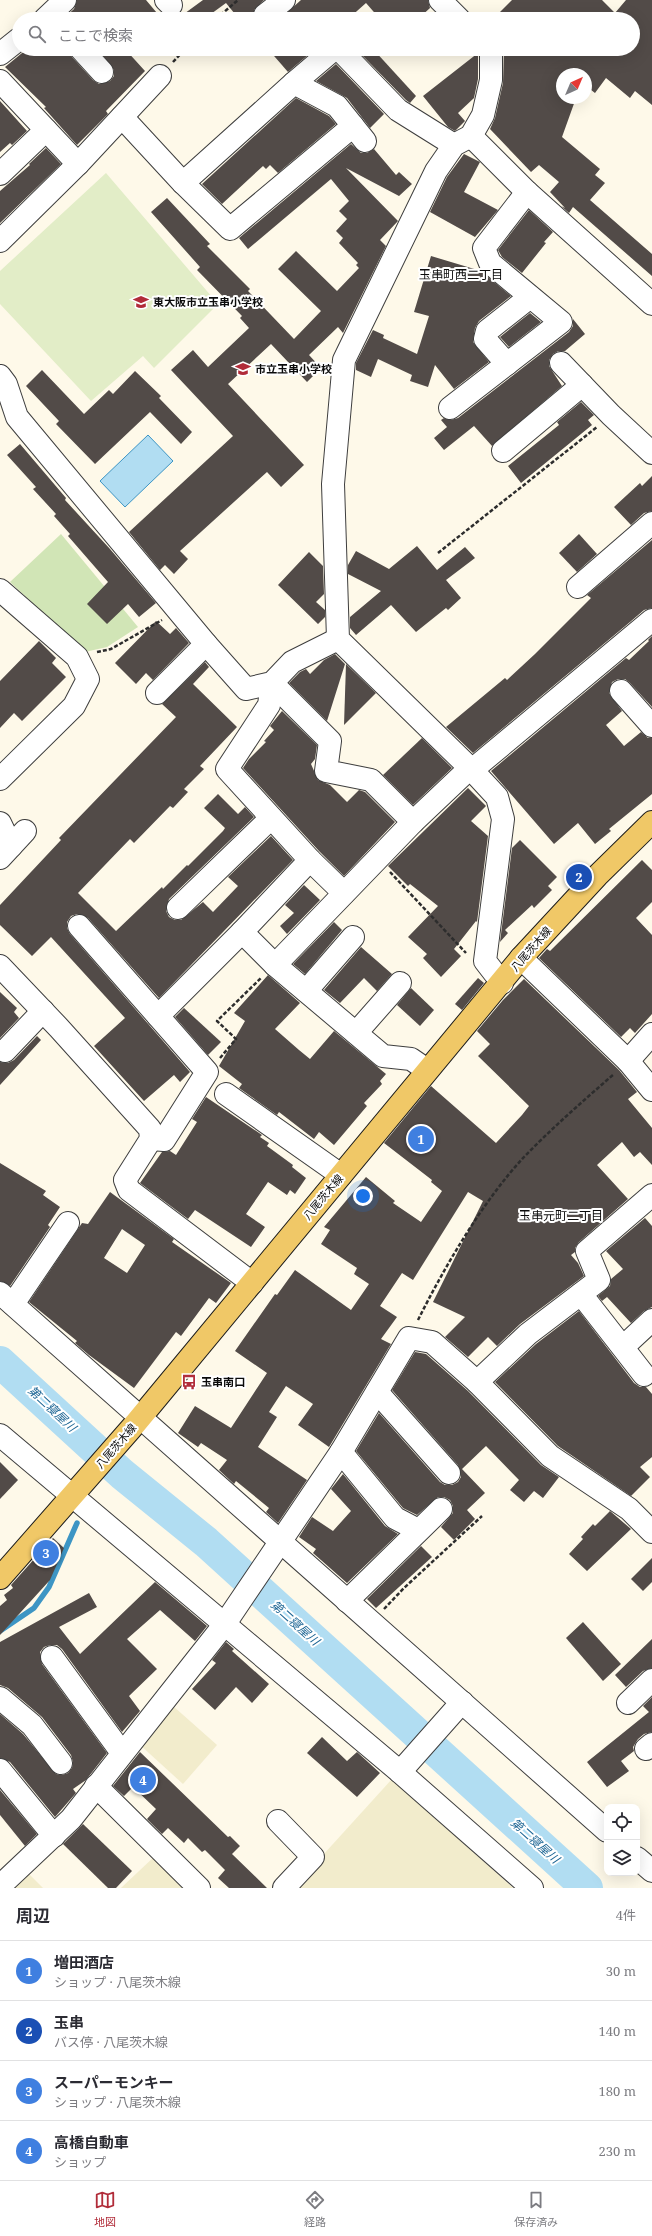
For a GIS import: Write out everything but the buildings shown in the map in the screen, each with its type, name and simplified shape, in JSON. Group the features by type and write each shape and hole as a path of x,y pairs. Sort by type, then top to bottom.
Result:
{"main road":[{"name":"八尾茨木線","path":"0,1578 138,1421 428,1070 502,983 521,958 597,876 650,829"}],"street":[{"path":"269,12 284,0"},
{"path":"440,0 452,12"},
{"path":"0,54 12,45"},
{"path":"87,56 102,72"},
{"path":"183,183 326,56"},
{"path":"346,56 398,110 462,141 527,192 652,304"},
{"path":"491,56 490,80 483,115 436,171 344,360 333,484 338,639 471,769 497,797 503,819 485,961 502,983"},
{"path":"0,241 78,164 160,76"},
{"path":"0,81 78,164"},
{"path":"122,117 183,183 230,229 359,134 337,106 294,83"},
{"path":"0,174 46,130"},
{"path":"450,408 561,322 490,263 484,248 527,192"},
{"path":"507,364 485,339 487,331 530,297"},
{"path":"561,363 611,415 652,453"},
{"path":"0,376 6,384 17,417 178,611 246,689 272,683 292,662 338,639"},
{"path":"503,452 582,385"},
{"path":"578,587 652,523"},
{"path":"0,590 77,657 88,679 74,706 0,779"},
{"path":"275,964 413,822 471,769 652,620"},
{"path":"157,693 206,644"},
{"path":"272,683 269,705 227,769 310,860 344,893"},
{"path":"272,683 330,741 326,771 371,780 413,822"},
{"path":"621,691 652,726"},
{"path":"178,908 271,818"},
{"path":"0,823 12,845"},
{"path":"158,1016 242,932 310,860"},
{"path":"79,926 207,1072 164,1140 151,1138"},
{"path":"242,932 275,964 383,1056 410,1059 428,1070"},
{"path":"306,991 353,937"},
{"path":"521,958 628,1061 652,1090"},
{"path":"2,974 43,1011 150,1129 151,1138 125,1180 129,1190 252,1283"},
{"path":"356,1033 400,982"},
{"path":"5,1051 43,1011"},
{"path":"628,1061 652,1034"},
{"path":"226,1094 341,1175"},
{"path":"477,1382 528,1334 599,1280 587,1251 652,1195"},
{"path":"68,1223 6,1299 138,1421 281,1543 604,1828"},
{"path":"581,1294 644,1375"},
{"path":"623,1348 652,1320"},
{"path":"0,1886 71,1819 224,1625 281,1543 341,1452 409,1338 432,1342 477,1382 550,1456 629,1509 652,1532"},
{"path":"377,1392 449,1473"},
{"path":"0,1436 74,1494 224,1625 400,1772 532,1888"},
{"path":"341,1452 395,1518 418,1530"},
{"path":"347,1601 441,1509"},
{"path":"52,1657 122,1753"},
{"path":"628,1703 652,1680"},
{"path":"0,1698 32,1725 61,1763"},
{"path":"400,1772 462,1702"},
{"path":"0,1770 54,1836"},
{"path":"96,1786 199,1888"},
{"path":"278,1822 313,1857 284,1888"},
{"path":"640,1861 652,1871"}],"path":[{"path":"224,12 238,0"},
{"path":"438,554 611,415"},
{"path":"77,657 110,649 178,611"},
{"path":"377,859 471,958"},
{"path":"207,1072 236,1039 217,1021 275,964"},
{"path":"409,1338 440,1277 484,1209 524,1158 628,1061"},
{"path":"372,1623 404,1588 482,1516"}],"shaded area":[{"path":"173,1706 217,1745 183,1784 139,1744"},
{"path":"392,1779 513,1888 293,1888"},
{"path":"155,1856 187,1888 121,1888"},
{"path":"26,1871 43,1888 5,1888"}],"green space":[{"path":"106,173 218,304 154,368 143,356 91,401 0,304 0,271"},
{"path":"61,534 138,627 107,647 85,652 10,582"}],"water":[{"path":"148,435 173,461 125,507 100,481"}],"waterway":[{"name":"第二寝屋川","path":"0,1362 122,1474 206,1542 587,1888"},
{"path":"0,1631 34,1608 49,1587 77,1523"}],"place":[{"name":"東大阪市立玉串小学校","path":"141,302"},
{"name":"市立玉串小学校","path":"243,369"},
{"name":"玉串","path":"579,877"},
{"name":"増田酒店","path":"421,1139"},
{"name":"玉串南口","path":"189,1382"},
{"name":"スーパーモンキー","path":"46,1553"},
{"name":"高橋自動車","path":"143,1780"}],"district":[{"name":"玉串町西二丁目","path":"461,275"},
{"name":"玉串元町二丁目","path":"561,1216"}]}
